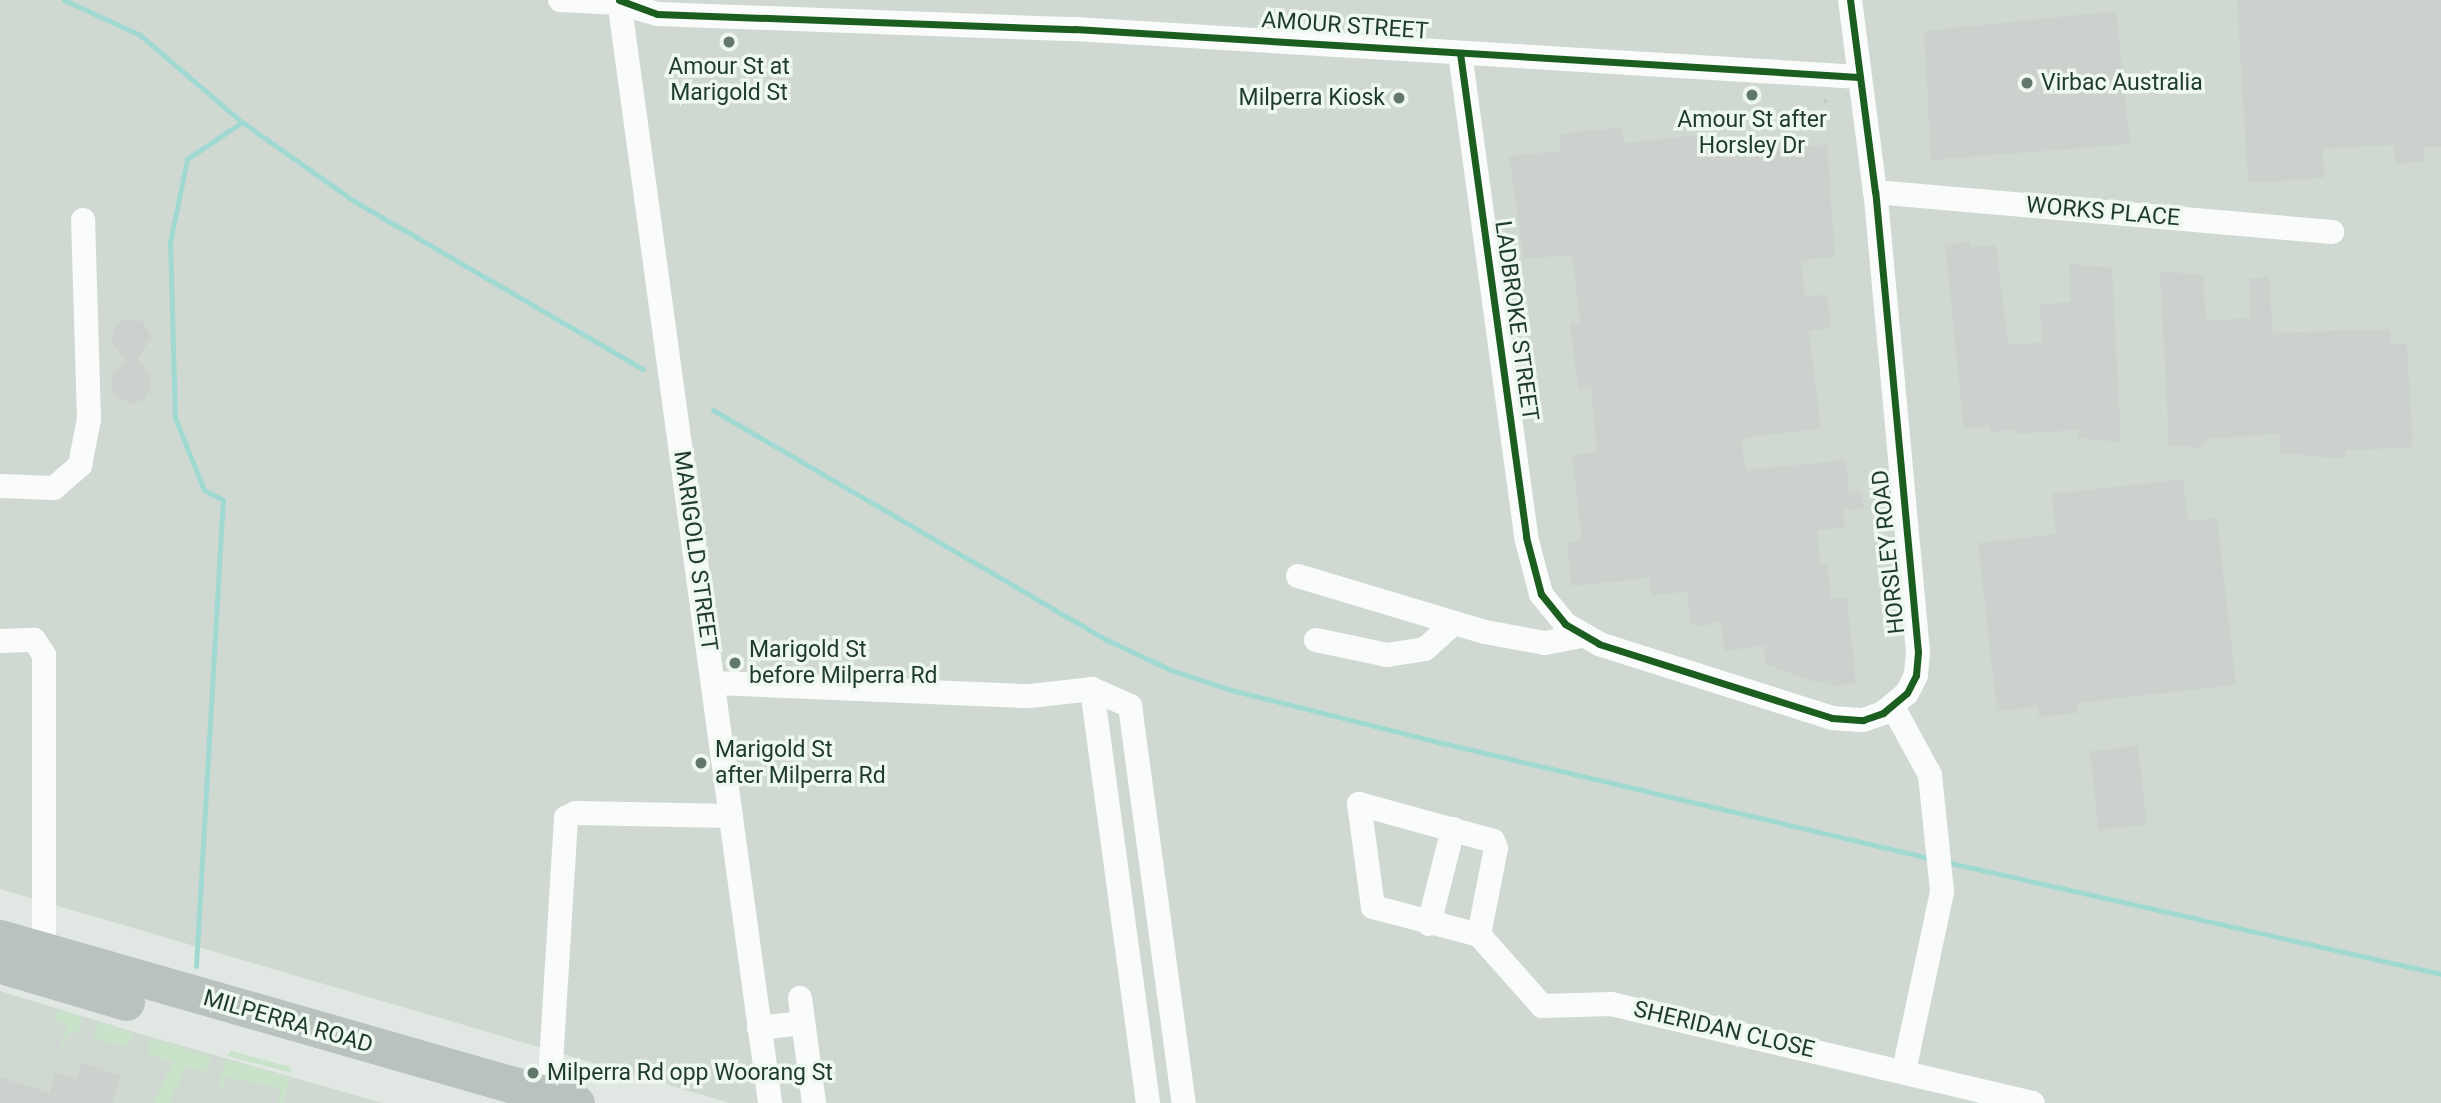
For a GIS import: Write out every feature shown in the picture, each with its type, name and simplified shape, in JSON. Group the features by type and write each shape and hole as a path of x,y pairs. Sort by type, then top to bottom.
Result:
{"highway":[{"name":"MILPERRA ROAD","path":"0,938 563,1100"},
{"name":"MILPERRA ROAD","path":"0,964 485,1103"}],"street":[{"name":"AMOUR STREET","path":"559,0 619,1 657,14 1075,29 1859,77"},
{"name":"HORSLEY ROAD","path":"1850,0 1875,192 1918,652 1913,685 1893,707"},
{"name":"MARIGOLD STREET","path":"619,1 770,1103"},
{"name":"LADBROKE STREET","path":"1460,53 1526,537 1541,594 1551,610 1581,636"},
{"name":"WORKS PLACE","path":"1875,192 2332,232"},
{"path":"0,486 54,488 80,465 89,419 83,220"},
{"path":"1298,576 1454,623 1545,643 1581,636 1832,718 1863,720 1893,707 1930,775 1937,822 1942,892 1904,1071"},
{"path":"1316,640 1387,655 1425,649 1454,623"},
{"path":"0,641 34,640 44,655 44,951"},
{"path":"713,683 1030,696 1092,689 1126,703 1133,712 1184,1103"},
{"path":"1092,689 1148,1103"},
{"path":"1359,804 1453,829 1493,841 1496,848 1479,935 1429,924 1373,906 1359,804"},
{"path":"563,1100 566,818 576,813 731,816"},
{"path":"1429,924 1453,829"},
{"name":"SHERIDAN CLOSE","path":"1479,935 1542,1006 1611,1004 2033,1103"},
{"path":"800,998 814,1103"},
{"path":"760,1028 803,1023"}],"shaded area":[{"path":"0,0 2441,0 2441,1103 730,1103 0,889"},
{"path":"0,991 144,1035 383,1103 0,1103"}],"green space":[{"path":"58,1010 82,1017 78,1033 68,1034 55,1073 67,1025 54,1021"},
{"path":"99,1022 134,1033 126,1047 93,1038"},
{"path":"150,1038 211,1056 206,1072 186,1067 169,1103 153,1103 173,1062 149,1054"},
{"path":"231,1051 290,1067 292,1073 227,1056"},
{"path":"226,1059 291,1078 282,1103 278,1103 281,1089 226,1077 222,1088 218,1087"}],"building":[{"path":"2237,0 2441,0 2441,147 2424,147 2424,162 2395,164 2394,145 2322,149 2325,178 2248,183"},
{"path":"2116,11 2130,144 1931,160 1924,31"},
{"path":"1622,127 1624,143 1705,134 1706,148 1790,141 1791,149 1827,144 1835,257 1801,260 1805,297 1827,294 1831,328 1809,331 1821,429 1741,438 1746,470 1846,460 1849,493 1862,492 1864,508 1843,510 1845,528 1817,530 1820,563 1827,563 1831,599 1847,597 1856,683 1831,686 1831,681 1817,683 1765,664 1764,646 1724,651 1721,620 1703,627 1690,623 1687,592 1651,595 1649,578 1572,586 1567,543 1582,540 1572,455 1597,452 1591,387 1578,389 1570,323 1580,322 1572,255 1524,259 1509,156 1561,151 1559,134"},
{"path":"1970,242 1971,247 1996,245 2008,345 2042,342 2040,304 2071,302 2069,264 2112,268 2121,442 2078,438 2078,430 2018,434 2018,429 1990,432 1989,426 1964,429 1945,244"},
{"path":"2160,271 2203,275 2206,321 2250,318 2249,279 2269,277 2273,333 2390,329 2391,344 2407,344 2413,447 2345,451 2346,459 2280,453 2279,434 2207,439 2200,448 2169,445"},
{"path":"124,319 143,321 151,337 138,359 149,374 151,387 145,399 133,404 115,397 111,384 115,371 126,362 111,341 114,328"},
{"path":"2183,479 2188,521 2217,518 2236,685 2076,703 2078,713 2039,717 2038,707 1997,711 1978,543 2056,534 2051,494"},
{"path":"2138,746 2147,825 2098,830 2090,751"},
{"path":"81,1063 121,1076 112,1103 0,1103 0,1077 49,1093 55,1073 76,1079"}],"waterway":[{"path":"64,0 140,35 242,122 354,201 643,369"},
{"path":"196,966 223,500 204,490 175,418 170,242 187,159 242,122"},
{"path":"713,410 1107,640 1171,670 1231,690 1434,741 1933,859"},
{"path":"1946,862 2441,974"}],"cycle path":[{"path":"619,0 657,14 1075,29 1859,77"},
{"path":"1460,53 1526,537 1541,594 1565,624 1599,644 1832,718 1863,720 1883,713 1907,693 1916,675 1918,652 1875,192 1850,0"}],"place":[{"name":"Amour St at Marigold St","path":"729,42"},
{"name":"Virbac Australia","path":"2027,83"},
{"name":"Amour St after Horsley Dr","path":"1752,95"},
{"name":"Milperra Kiosk","path":"1399,98"},
{"name":"Marigold St before Milperra Rd","path":"735,663"},
{"name":"Marigold St after Milperra Rd","path":"701,763"},
{"name":"Milperra Rd opp Woorang St","path":"533,1073"}]}
